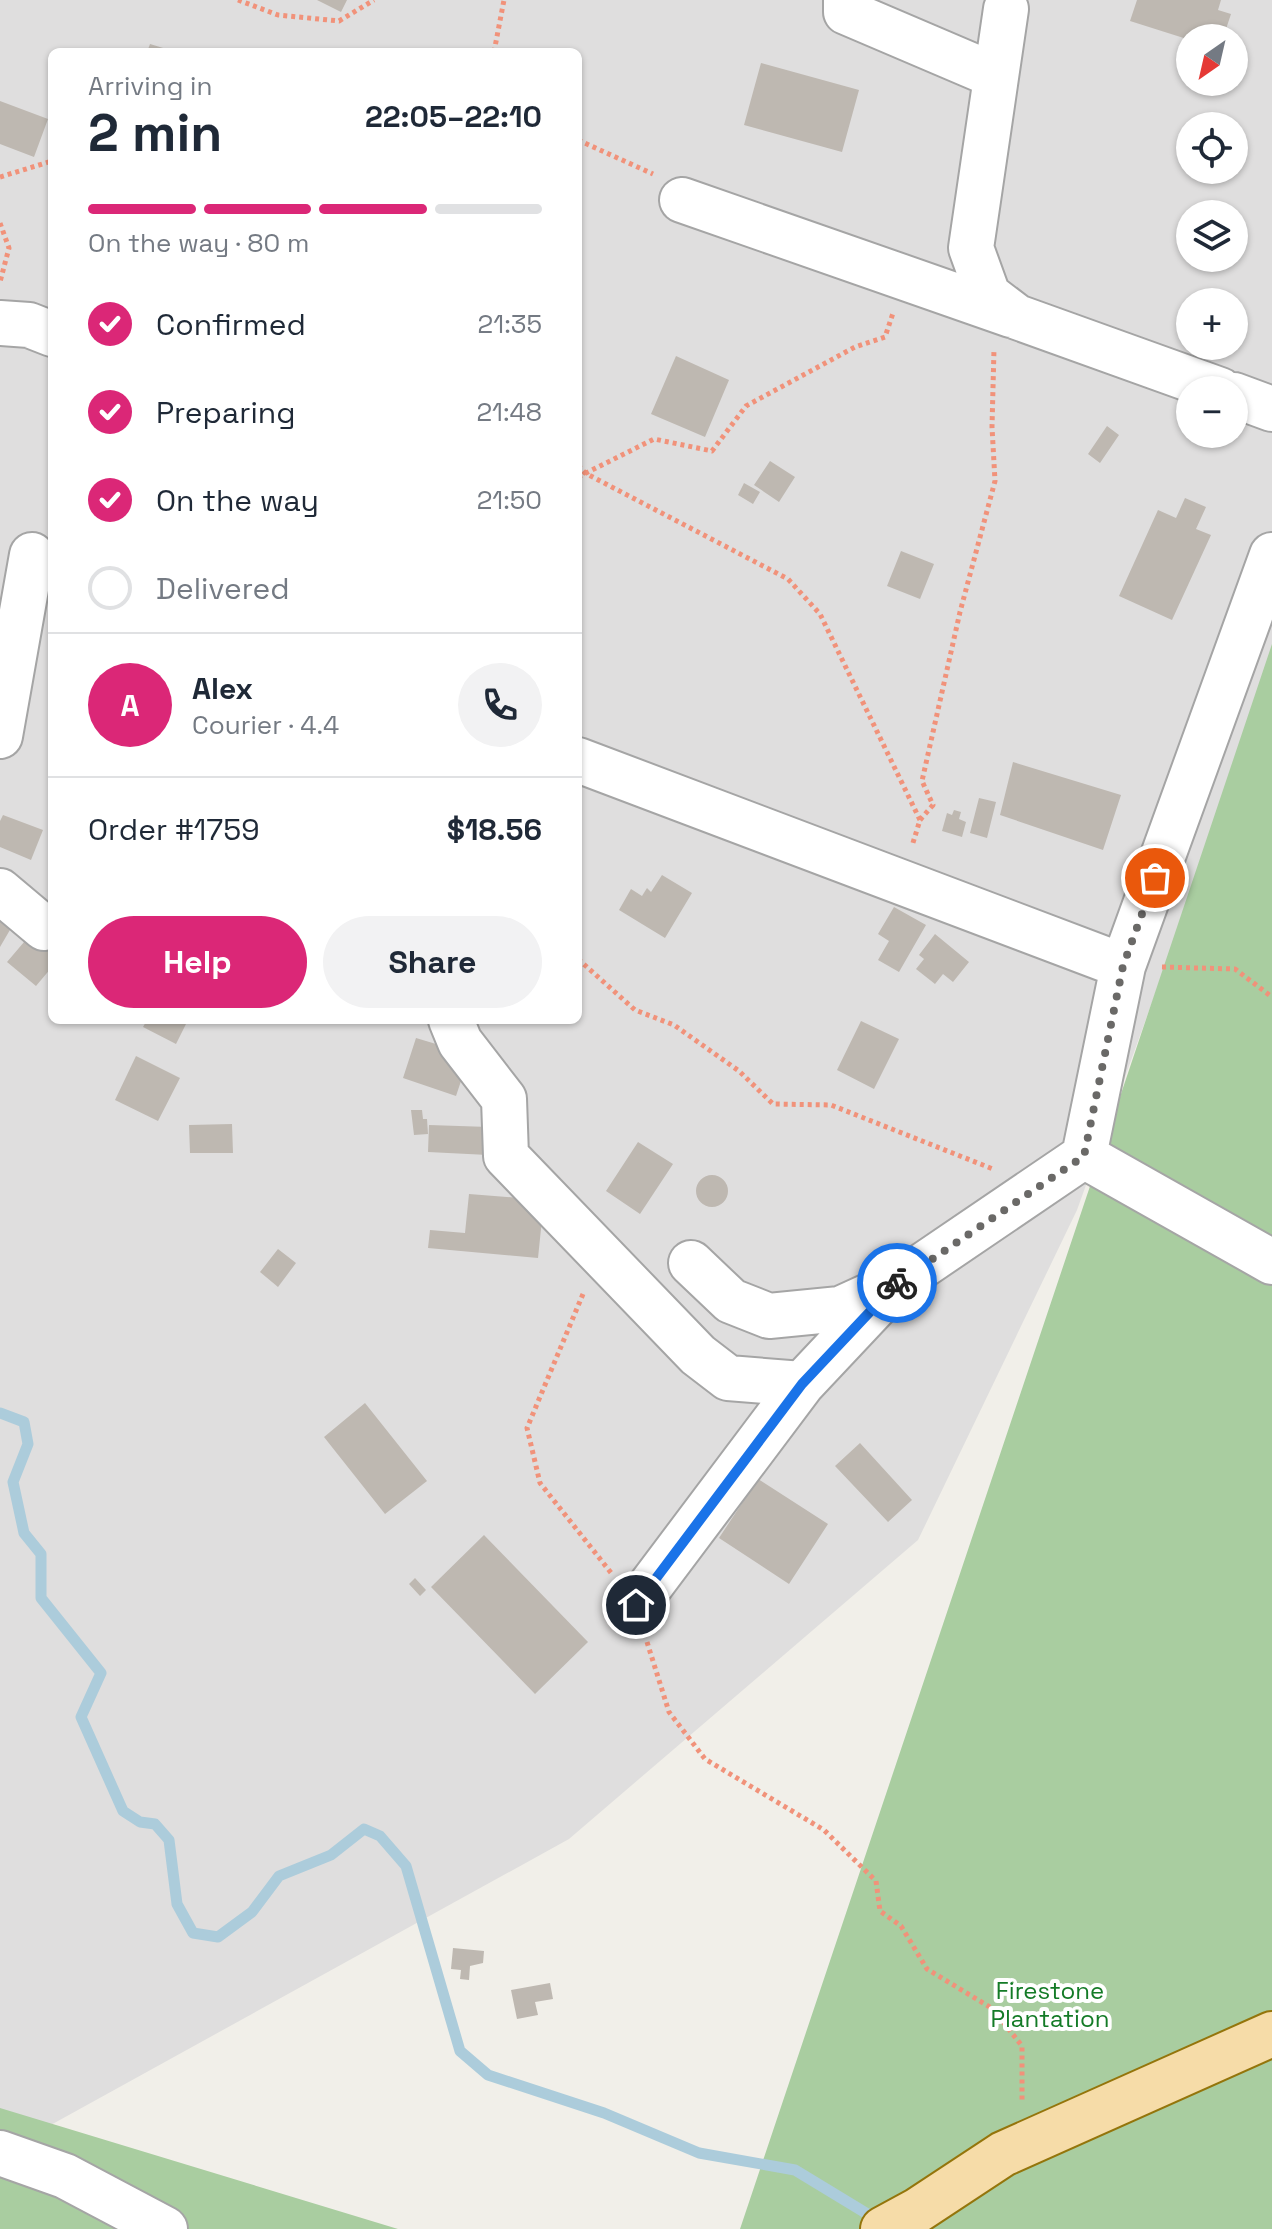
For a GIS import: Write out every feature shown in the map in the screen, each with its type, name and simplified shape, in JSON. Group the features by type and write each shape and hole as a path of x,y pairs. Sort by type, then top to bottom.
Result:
{"main road":[{"path":"900,2219 1003,2154 1272,2034"}],"street":[{"path":"846,0 846,12 996,76"},
{"path":"999,311 988,295 971,248 1006,9"},
{"path":"682,200 1181,376"},
{"path":"0,323 29,325 48,332"},
{"path":"1248,400 1272,409"},
{"path":"0,736 28,553"},
{"path":"691,1263 731,1301 769,1316 840,1309 897,1283 1084,1156 1123,966 1272,555"},
{"path":"582,762 1123,966"},
{"path":"0,891 44,928"},
{"path":"453,1024 460,1042 504,1099 506,1156 698,1355 728,1378 802,1384"},
{"path":"1084,1156 1272,1262"},
{"path":"636,1605 802,1384 897,1283"},
{"path":"0,2153 65,2176 165,2229"}],"path":[{"path":"238,0 278,15 339,21 374,0"},
{"path":"495,48 504,0"},
{"path":"582,142 664,179 682,200"},
{"path":"0,177 48,162"},
{"path":"0,223 9,248 0,282"},
{"path":"582,475 654,439 712,451 746,406 855,347 885,337 904,278"},
{"path":"900,882 920,820 933,805 922,781 960,612 995,481 992,427 994,342 999,311"},
{"path":"582,470 788,579 820,614 920,820"},
{"path":"582,963 635,1010 674,1025 739,1071 773,1104 831,1105 1039,1187"},
{"path":"1123,966 1235,969 1272,997"},
{"path":"585,1291 527,1428 540,1483 636,1605 669,1712 705,1759 824,1830 876,1881 880,1911 901,1926 927,1969 993,2009 1022,2046 1022,2111 1003,2154"}],"shaded area":[{"path":"0,0 1272,0 1272,670 1077,1210 918,1540 569,1839 0,2153"}],"green space":[{"name":"Firestone Plantation","path":"1272,644 1272,2229 740,2229"},
{"path":"0,2108 398,2229 0,2229"}],"building":[{"path":"317,0 347,0 341,12"},
{"path":"1137,0 1221,0 1218,10 1231,14 1228,24 1176,24 1176,36 1130,21"},
{"path":"761,63 859,90 842,152 744,125"},
{"path":"0,101 48,119 34,157 0,144"},
{"path":"676,356 729,380 705,437 651,414"},
{"path":"1107,426 1119,435 1100,463 1088,454"},
{"path":"770,461 795,477 779,502 754,485"},
{"path":"744,483 760,492 753,504 738,495"},
{"path":"1185,498 1206,507 1196,529 1211,535 1172,620 1119,596 1158,510 1176,518"},
{"path":"901,551 934,564 920,599 887,586"},
{"path":"1013,762 1121,795 1103,850 1000,815"},
{"path":"979,798 996,802 987,838 970,833"},
{"path":"954,810 961,812 959,819 966,822 962,837 942,831 947,813 952,815"},
{"path":"3,815 43,830 31,860 0,847 0,821"},
{"path":"662,875 692,893 665,938 619,910 631,889 642,896 647,888 651,892"},
{"path":"894,907 926,925 899,972 878,960 889,941 878,934"},
{"path":"0,915 14,923 0,947"},
{"path":"935,934 969,962 953,982 943,974 935,984 916,969 924,959 919,955"},
{"path":"30,935 48,942 48,972 36,986 7,962"},
{"path":"861,1021 899,1039 874,1089 837,1070"},
{"path":"145,1024 186,1024 176,1044 143,1027"},
{"path":"416,1038 446,1047 468,1060 456,1096 403,1078"},
{"path":"136,1056 180,1078 158,1121 115,1100"},
{"path":"411,1110 422,1110 423,1119 427,1119 428,1134 414,1135"},
{"path":"232,1124 233,1153 190,1153 189,1125"},
{"path":"429,1125 489,1127 488,1155 428,1152"},
{"path":"638,1142 673,1164 640,1214 606,1191"},
{"path":"712,1175 723,1180 728,1191 723,1202 712,1207 701,1202 696,1191 701,1180"},
{"path":"469,1194 544,1200 538,1258 428,1248 430,1230 465,1233"},
{"path":"278,1249 296,1263 278,1287 260,1272"},
{"path":"365,1403 427,1481 385,1514 324,1437"},
{"path":"860,1443 912,1500 888,1522 835,1466"},
{"path":"758,1479 828,1524 789,1584 719,1538"},
{"path":"484,1535 588,1642 535,1694 431,1587"},
{"path":"415,1578 426,1590 420,1596 409,1584"},
{"path":"453,1948 484,1951 483,1963 470,1966 469,1980 460,1979 461,1970 451,1969"},
{"path":"550,1983 553,1999 535,2002 538,2015 517,2019 511,1990"}],"waterway":[{"path":"0,1413 24,1422 28,1444 13,1482 24,1533 41,1554 41,1598 101,1673 81,1717 123,1811 140,1822 155,1824 169,1840 177,1904 193,1933 218,1937 252,1912 279,1876 331,1855 364,1829 380,1836 406,1866 460,2051 488,2075 604,2113 699,2153 795,2170 879,2221"}],"way so far":[{"path":"897,1283 1084,1156 1123,966 1155,878"}],"route":[{"path":"636,1605 802,1384 897,1283"}]}
